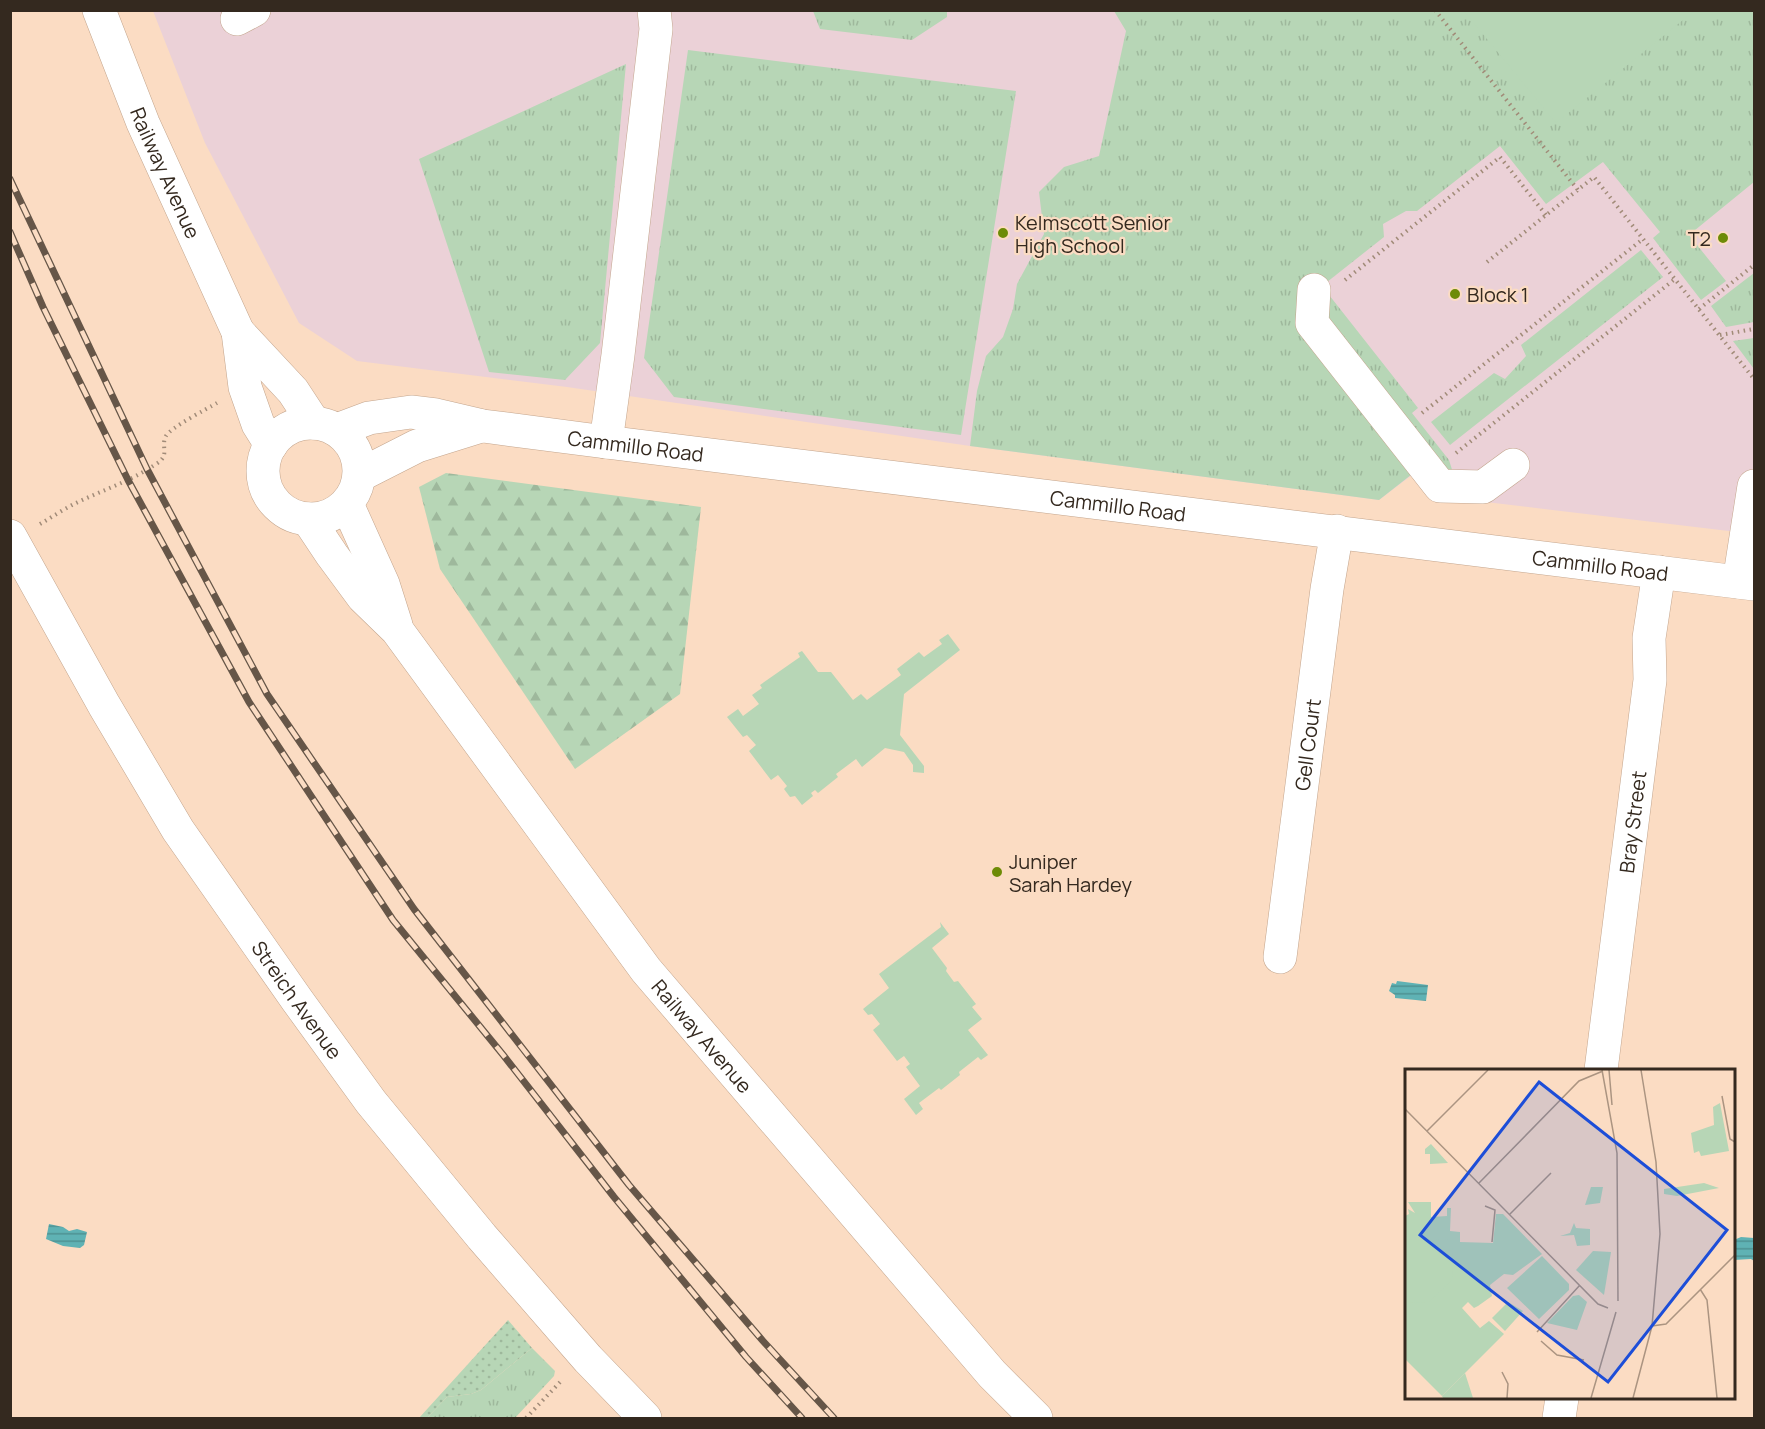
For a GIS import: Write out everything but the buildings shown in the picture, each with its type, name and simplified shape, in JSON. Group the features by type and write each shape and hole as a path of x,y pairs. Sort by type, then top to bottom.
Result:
{"main road":[{"name":"Railway Avenue","path":"99,10 143,123 238,332 245,387 258,424 271,445"},
{"path":"606,442 656,29 654,10"},
{"path":"1328,286 1312,323 1440,486 1483,487 1513,465"},
{"name":"Railway Avenue","path":"238,332 326,427 352,445 359,465 353,489 397,630"},
{"name":"Cammillo Road","path":"326,427 411,412 436,415 483,426 606,442 1747,583"},
{"path":"326,427 294,426 277,437 266,455 263,477 271,498 287,513 308,519 329,516 339,511 353,489"},
{"name":"Cammillo Road","path":"353,489 417,447 483,426"},
{"path":"1747,583 1755,486"},
{"name":"Railway Avenue","path":"308,519 363,597 397,630 646,970 992,1374 1036,1419"},
{"name":"Streich Avenue","path":"23,531 21,579 104,705 178,830 371,1102 482,1237 588,1359 645,1419"},
{"name":"Gell Court","path":"1280,957 1327,589 1337,531"},
{"name":"Bray Street","path":"1601,1069 1650,680 1649,638 1659,572"},
{"path":"1559,1419 1562,1399"}],"path":[{"path":"1435,10 1578,190"},
{"path":"1328,286 1500,157 1546,215"},
{"path":"1487,262 1594,177 1755,379"},
{"path":"1419,415 1643,239"},
{"path":"1699,309 1755,265"},
{"path":"1452,456 1675,279"},
{"path":"1719,335 1755,329"},
{"path":"23,531 156,465 165,454 164,443 168,433 218,403"},
{"path":"526,1419 569,1373"}],"shaded area":[{"name":"Kelmscott Senior High School","path":"153,11 1754,11 1754,534 1435,496 1416,472 1379,500 970,446 567,387 357,361 299,323 205,143"}],"green space":[{"path":"813,11 947,11 947,17 912,40 820,29"},
{"path":"1114,11 1754,11 1754,182 1689,235 1726,281 1701,300 1653,238 1660,232 1603,162 1546,204 1500,146 1417,211 1406,211 1383,224 1384,237 1322,286 1418,408 1412,413 1449,460 1454,476 1444,475 1304,284 1416,471 1379,500 970,446 977,391 986,356 1003,337 1013,309 1017,284 1044,234 1039,192 1064,167 1099,156 1126,31"},
{"path":"1464,11 1694,11 1556,123"},
{"path":"688,50 1016,91 961,435 674,397 644,358"},
{"path":"626,64 600,343 565,380 489,372 419,159"},
{"path":"1641,250 1663,277 1450,445 1431,422 1494,373 1505,379 1526,356 1521,345"},
{"path":"1754,273 1754,322 1726,327 1711,306"},
{"path":"1754,338 1754,369 1733,341"},
{"path":"446,473 701,507 680,694 575,769 440,569 419,487"},
{"path":"948,634 960,650 904,694 900,735 924,766 924,773 913,772 913,765 904,752 885,748 862,767 856,759 836,774 838,777 818,793 815,790 811,793 813,796 802,805 795,796 790,797 784,789 787,786 778,775 771,780 749,751 756,745 747,735 743,737 727,717 738,709 743,716 759,704 752,695 762,688 760,685 800,657 798,653 802,651 818,672 831,672 853,700 861,694 867,700 901,675 897,669 919,652 924,657 942,644 939,640"},
{"path":"940,922 949,934 932,948 954,982 958,981 976,1004 972,1007 982,1019 968,1030 988,1055 981,1060 978,1057 941,1090 939,1088 919,1103 923,1109 916,1115 904,1099 920,1086 906,1067 910,1064 904,1056 897,1061 873,1030 880,1024 872,1014 868,1015 863,1009 889,988 879,974 941,927"},
{"path":"508,1320 532,1348 481,1390 471,1394 447,1397 427,1418 419,1418"},
{"path":"532,1348 555,1371 554,1376 515,1418 427,1418 447,1397 471,1394 481,1390"}],"water":[{"path":"1397,981 1428,985 1426,1001 1395,998 1395,995 1389,991 1392,983 1396,984"},
{"path":"49,1224 69,1231 77,1229 87,1232 84,1245 80,1248 63,1246 46,1239"},
{"path":"1741,1237 1754,1238 1754,1261 1751,1259 1735,1260 1735,1240"}],"railway":[{"path":"10,179 147,469 267,694 414,909 629,1185 763,1341 834,1418"},
{"path":"10,232 43,307 128,480 249,702 393,920 504,1056 614,1197 746,1357 802,1418"}],"place":[{"name":"Kelmscott Senior High School","path":"1003,233"},
{"name":"T2","path":"1723,238"},
{"name":"Block 1","path":"1455,294"},
{"name":"Juniper Sarah Hardey","path":"997,872"}]}
